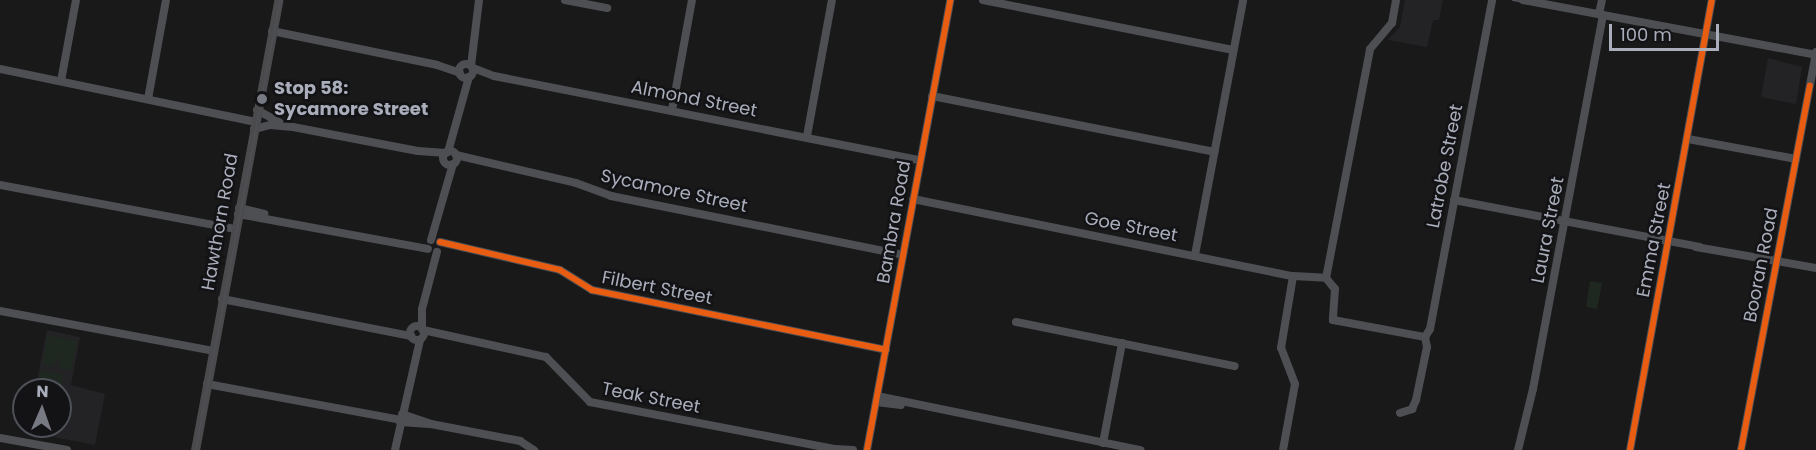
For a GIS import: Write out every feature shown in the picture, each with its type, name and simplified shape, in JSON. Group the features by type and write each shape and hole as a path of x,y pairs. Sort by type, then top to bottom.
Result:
{"main road":[{"name":"Hawthorn Road","path":"195,450 278,0"}],"street":[{"path":"61,81 76,0"},
{"path":"148,99 166,0"},
{"path":"395,450 479,0"},
{"path":"565,0 607,8"},
{"path":"672,110 692,0"},
{"path":"807,136 832,0"},
{"name":"Bambra Road","path":"867,450 950,0"},
{"path":"983,0 1233,50"},
{"path":"1195,255 1243,0"},
{"path":"1396,0 1392,22 1370,49 1326,278 1335,291 1331,316 1336,321 1425,337"},
{"name":"Latrobe Street","path":"1400,413 1412,409 1416,400 1426,347 1425,337 1430,329 1492,0"},
{"path":"1523,0 1816,54"},
{"name":"Laura Street","path":"1518,450 1565,221 1602,0"},
{"name":"Emma Street","path":"1630,450 1712,0"},
{"name":"Almond Street","path":"272,33 921,157"},
{"name":"Booran Road","path":"1741,450 1816,54"},
{"name":"Sycamore Street","path":"0,69 255,120 270,125 293,127 564,180 611,196 903,252"},
{"path":"932,96 1214,152"},
{"name":"Sycamore Street","path":"255,120 270,120 293,127"},
{"path":"1688,139 1796,159"},
{"path":"0,185 236,229"},
{"name":"Goe Street","path":"913,199 1293,276 1326,278"},
{"path":"1454,200 1816,268"},
{"name":"Filbert Street","path":"239,211 407,243 458,249 560,270 598,292 886,347"},
{"path":"1283,450 1295,384 1280,345 1293,276"},
{"name":"Teak Street","path":"222,299 399,331 443,336 546,357 590,402 837,450 853,450"},
{"path":"0,311 213,351"},
{"path":"1016,322 1235,366"},
{"path":"1103,442 1122,344"},
{"path":"206,386 519,441 534,450"},
{"path":"876,399 1141,450"},
{"path":"0,438 67,450"}],"shaded area":[{"path":"1405,0 1443,0 1439,20 1433,20 1427,47 1388,40 1400,27"},
{"path":"1768,58 1802,67 1796,104 1761,97"},
{"path":"1590,281 1602,283 1597,309 1586,307"},
{"path":"47,330 80,337 72,380 37,378"},
{"path":"47,335 78,341 71,370 59,368 60,360 56,359 54,367 43,365"},
{"path":"40,370 63,375 63,378 39,378"},
{"path":"72,385 105,394 95,445 58,438 72,438"}],"tram line":[{"path":"196,450 280,0"},
{"path":"1513,0 1816,57"}],"cycle path":[{"path":"867,450 950,0"},
{"path":"1630,450 1712,0"},
{"path":"1741,450 1810,85"},
{"path":"440,242 560,270 592,290 886,350"}],"place":[{"name":"Stop 58: Sycamore Street","path":"262,99"}]}
